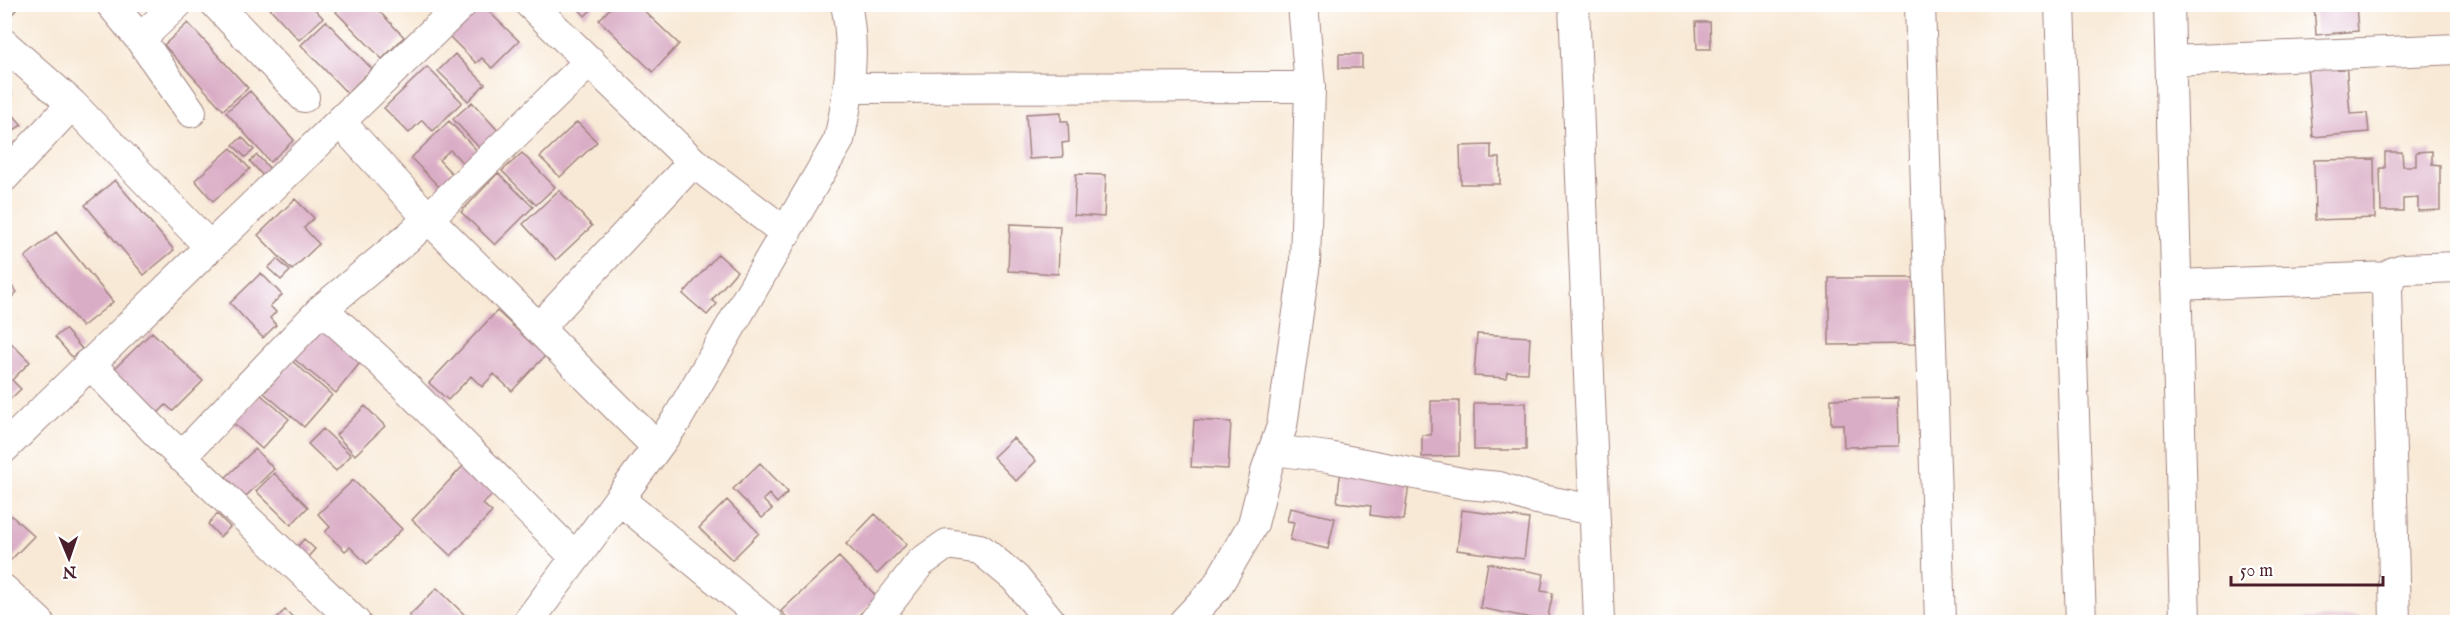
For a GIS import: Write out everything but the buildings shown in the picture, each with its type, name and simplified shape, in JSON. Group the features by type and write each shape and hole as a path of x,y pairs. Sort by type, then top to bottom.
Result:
{"street":[{"path":"111,4 140,39 191,112"},
{"path":"140,39 177,4"},
{"path":"216,4 304,97"},
{"path":"4,448 89,363 182,277 210,247 462,4"},
{"path":"530,4 693,162 786,233"},
{"path":"528,622 676,421 839,140 851,88 853,50 846,4"},
{"path":"1184,622 1216,588 1253,524 1282,426 1305,263 1310,87 1303,4"},
{"path":"1574,4 1599,622"},
{"path":"1920,4 1940,622"},
{"path":"2060,4 2081,622"},
{"path":"2169,4 2185,622"},
{"path":"4,45 72,105 210,247"},
{"path":"2171,61 2457,49"},
{"path":"181,457 322,309 411,235 590,61"},
{"path":"851,88 1310,87"},
{"path":"4,177 72,105"},
{"path":"340,122 428,218 657,447"},
{"path":"539,328 693,162"},
{"path":"2395,622 2387,286 2394,272 2403,269 2457,267"},
{"path":"2176,285 2390,277"},
{"path":"322,309 380,361 575,557"},
{"path":"89,363 181,457 355,622"},
{"path":"1274,450 1328,457 1467,484 1498,487 1532,498 1594,510"},
{"path":"620,499 768,622"},
{"path":"874,622 921,563 947,544 980,549 1015,578 1052,622"},
{"path":"4,590 30,620"}]}
